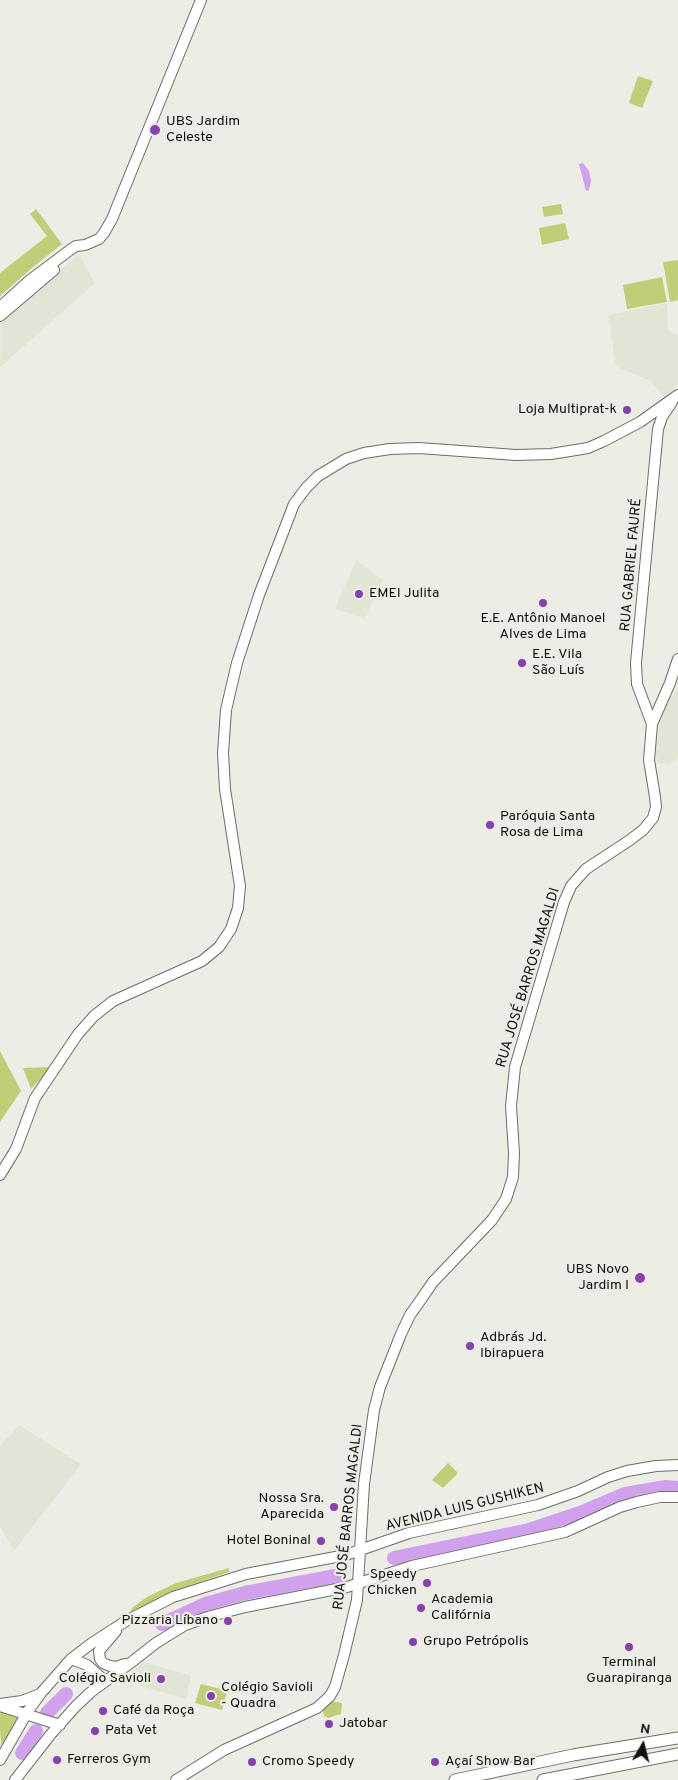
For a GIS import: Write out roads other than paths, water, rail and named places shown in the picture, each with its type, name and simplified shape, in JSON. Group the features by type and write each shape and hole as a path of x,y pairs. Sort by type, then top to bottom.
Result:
{"main road":[{"path":"0,316 85,245 99,238 112,219 201,0"},
{"path":"0,308 45,268 76,246 85,245"},
{"path":"0,1175 16,1149 35,1098 78,1034 94,1016 113,1002 202,961 219,947 231,929 238,908 240,886 225,789 223,753 226,710 237,663 259,595 294,504 306,488 318,476 346,459 390,449 419,448 516,455 551,454 588,448 640,422 676,397"},
{"path":"640,422 650,423 658,429 662,417 676,397"},
{"name":"RUA GABRIEL FAURÉ","path":"652,724 637,684 636,664 658,429"},
{"name":"RUA JOSÉ BARROS MAGALDI","path":"176,1780 224,1750 316,1708 324,1702 334,1687 341,1668 357,1600 365,1476 374,1410 389,1361 410,1315 433,1282 492,1220 503,1206 509,1193 513,1177 514,1153 510,1106 515,1067 564,902 571,886 586,869 630,840 643,830 653,818 656,806 649,760 652,724 678,659"},
{"path":"644,702 653,704 662,700"},
{"name":"AVENIDA LUIS GUSHIKEN","path":"0,1760 26,1714 41,1693 71,1659 126,1621 173,1597 246,1574 359,1552 409,1534 538,1505 578,1492 618,1474 656,1466 678,1465"},
{"path":"15,1780 76,1706 105,1681 172,1632 211,1616 358,1584 412,1566 565,1532 620,1507 637,1502 660,1497 678,1497"},
{"path":"126,1621 102,1647 99,1653 103,1663 110,1666 116,1667 133,1661"},
{"path":"71,1659 87,1665 105,1681"},
{"path":"0,1705 41,1693"},
{"path":"0,1705 60,1725"},
{"path":"456,1780 573,1755 678,1738"},
{"path":"543,1780 678,1754"}],"waterway":[{"path":"394,1558 529,1530 580,1513 625,1494 666,1487 678,1488"},
{"path":"162,1624 205,1604 245,1593 341,1575"},
{"path":"47,1713 66,1694"},
{"path":"22,1753 36,1731"}],"place":[{"name":"UBS Jardim Celeste","path":"155,130"},
{"name":"Loja Multiprat-k","path":"627,410"},
{"name":"EMEI Julita","path":"359,594"},
{"name":"E.E. Antônio Manoel Alves de Lima","path":"543,603"},
{"name":"E.E. Vila São Luís","path":"522,663"},
{"name":"Paróquia Santa Rosa de Lima","path":"490,825"},
{"name":"UBS Novo Jardim I","path":"640,1278"},
{"name":"Adbrás Jd. Ibirapuera","path":"470,1346"},
{"name":"Nossa Sra. Aparecida","path":"334,1507"},
{"name":"Hotel Boninal","path":"321,1541"},
{"name":"Speedy Chicken","path":"427,1583"},
{"name":"Academia Califórnia","path":"421,1608"},
{"name":"Pizzaria Líbano","path":"228,1621"},
{"name":"Grupo Petrópolis","path":"413,1642"},
{"name":"Terminal Guarapiranga","path":"629,1647"},
{"name":"Colégio Savioli","path":"161,1679"},
{"name":"Colégio Savioli - Quadra","path":"211,1696"},
{"name":"Café da Roça","path":"103,1711"},
{"name":"Jatobar","path":"329,1724"},
{"name":"Pata Vet","path":"95,1731"},
{"name":"Ferreros Gym","path":"57,1760"},
{"name":"Cromo Speedy","path":"252,1762"},
{"name":"Açaí Show Bar","path":"435,1762"}]}
